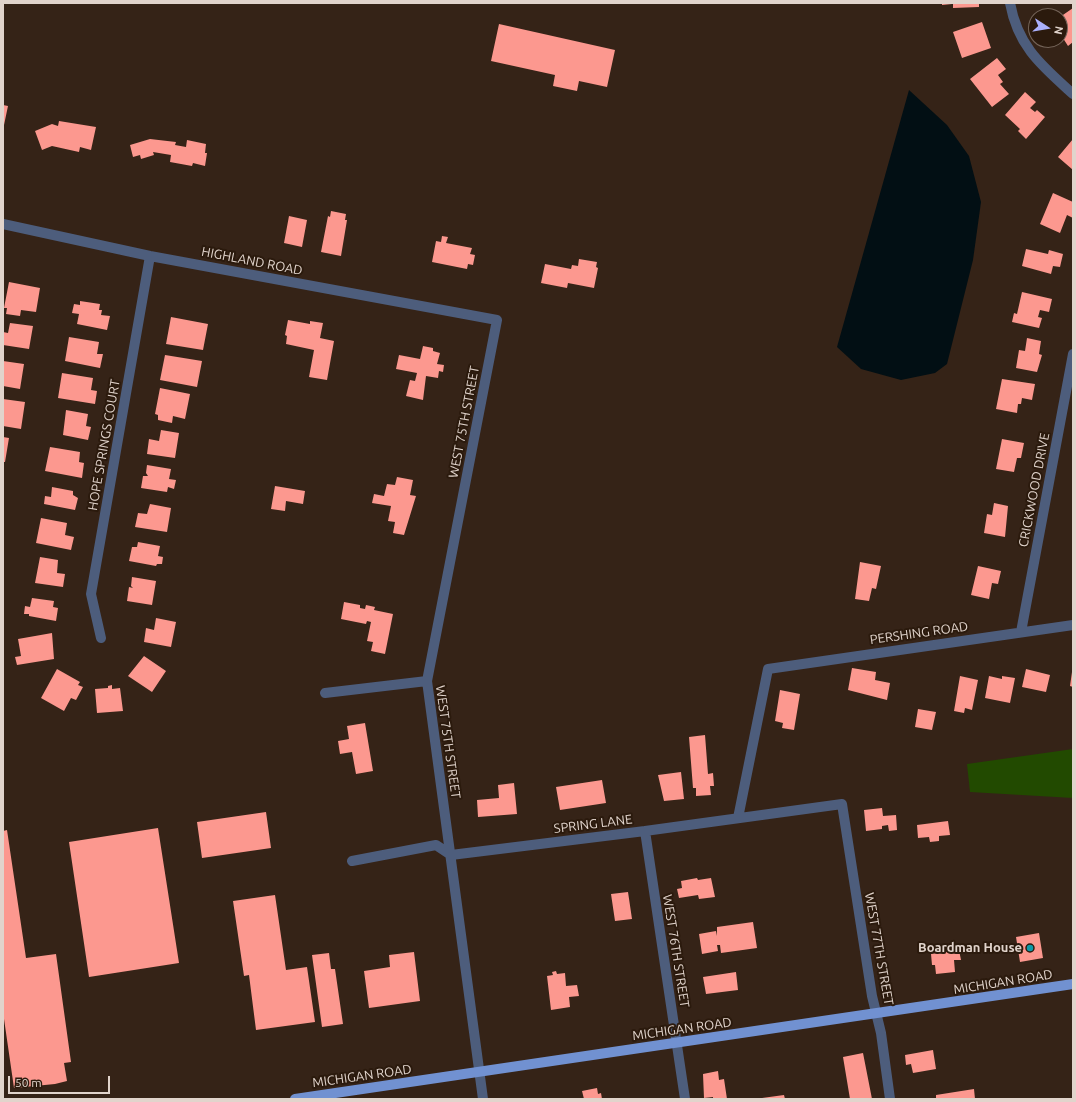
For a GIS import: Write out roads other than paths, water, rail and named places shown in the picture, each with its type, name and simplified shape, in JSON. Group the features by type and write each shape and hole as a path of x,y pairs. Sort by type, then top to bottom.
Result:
{"main road":[{"name":"MICHIGAN ROAD","path":"295,1099 1073,984"}],"street":[{"path":"1010,3 1016,29 1032,56 1073,94"},
{"name":"HIGHLAND ROAD","path":"3,224 150,256 497,320"},
{"name":"HOPE SPRINGS COURT","path":"101,638 90,594 150,256"},
{"name":"WEST 75TH STREET","path":"483,1099 427,680 497,320"},
{"name":"CRICKWOOD DRIVE","path":"1021,632 1073,354"},
{"name":"PERSHING ROAD","path":"738,818 768,669 1073,625"},
{"path":"325,693 427,680"},
{"name":"SPRING LANE","path":"451,855 645,831 842,804"},
{"name":"WEST 77TH STREET","path":"842,804 872,996 890,1099"},
{"name":"WEST 76TH STREET","path":"645,831 685,1099"},
{"path":"352,860 436,845 451,855"}],"place":[{"name":"Boardman House","path":"1030,948"}]}
